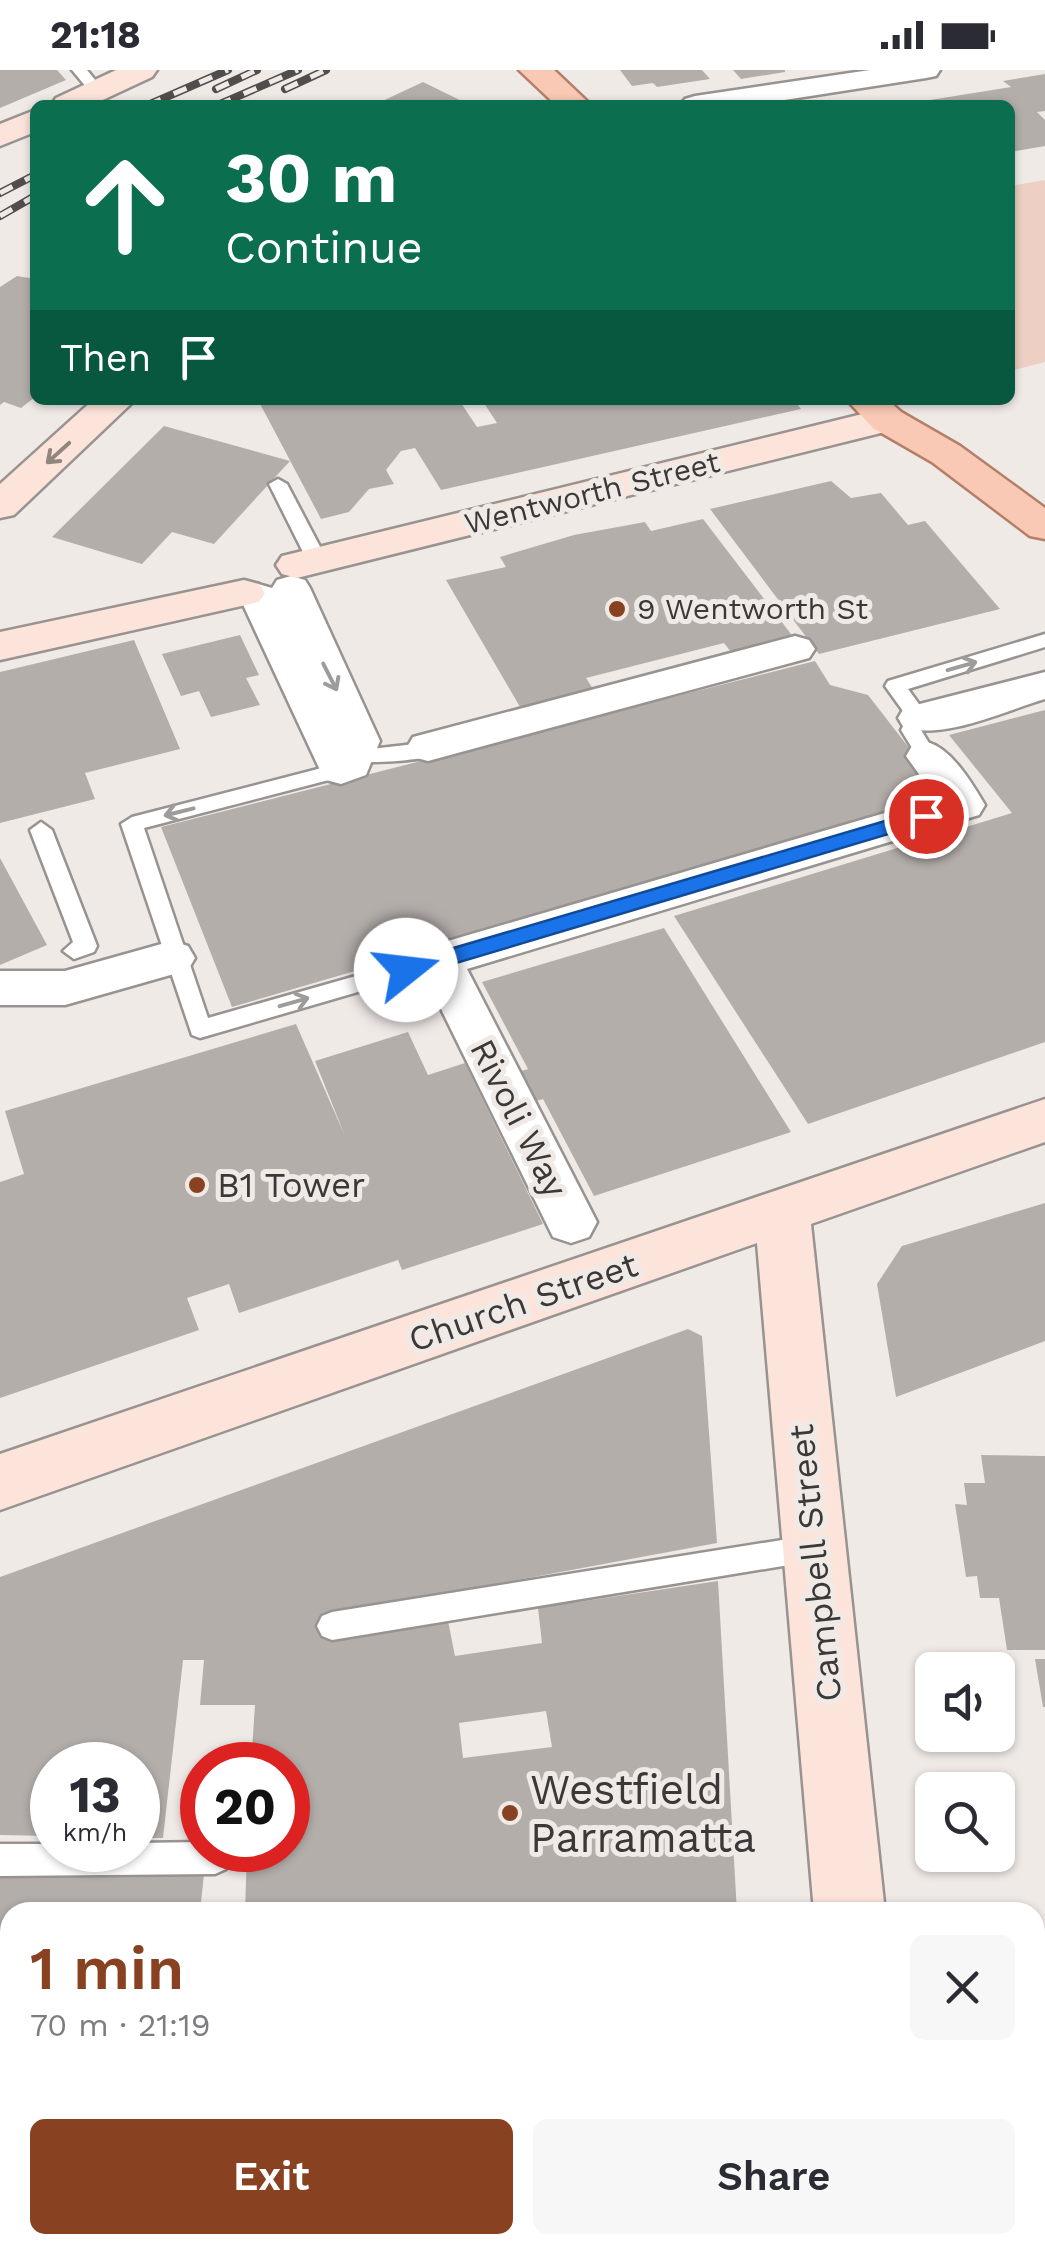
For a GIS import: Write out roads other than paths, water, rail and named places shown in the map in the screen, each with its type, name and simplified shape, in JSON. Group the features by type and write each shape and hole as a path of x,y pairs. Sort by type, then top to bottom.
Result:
{"main road":[{"path":"535,70 569,100"},
{"path":"877,410 946,454 1045,527"},
{"path":"877,410 910,465 1008,543 1045,563"}],"street":[{"path":"727,100 926,70"},
{"path":"71,100 88,80 136,71"},
{"path":"0,136 30,122"},
{"path":"0,506 111,405"},
{"name":"Wentworth Street","path":"0,646 274,578 877,410"},
{"path":"274,578 343,759"},
{"name":"Wentworth Street","path":"0,629 128,600 274,578"},
{"path":"439,749 795,650"},
{"path":"440,960 964,805 923,737 962,710 1045,684"},
{"path":"0,985 74,951"},
{"path":"0,985 65,988 172,958"},
{"name":"Rivoli Way","path":"440,960 571,1222"},
{"name":"Church Street","path":"0,1482 1045,1120"},
{"name":"Campbell Street","path":"782,1213 849,1902"}],"lane":[{"path":"274,578 278,484"},
{"path":"923,737 894,686 1045,640"},
{"path":"227,810 265,790 343,759 382,758 439,749"},
{"path":"265,790 132,824 161,901 172,958 200,1029 440,960"},
{"path":"42,830 86,946 74,951"},
{"path":"332,1626 813,1548"},
{"path":"0,1860 180,1858"}],"railway":[{"path":"159,100 228,70"},
{"path":"216,89 257,70"},
{"path":"229,100 298,70"},
{"path":"285,89 326,70"},
{"path":"0,193 30,178"},
{"path":"0,216 30,199"}],"place":[{"name":"9 Wentworth St","path":"617,609"},
{"name":"B1 Tower","path":"197,1185"},
{"name":"Westfield Parramatta","path":"510,1813"}]}
